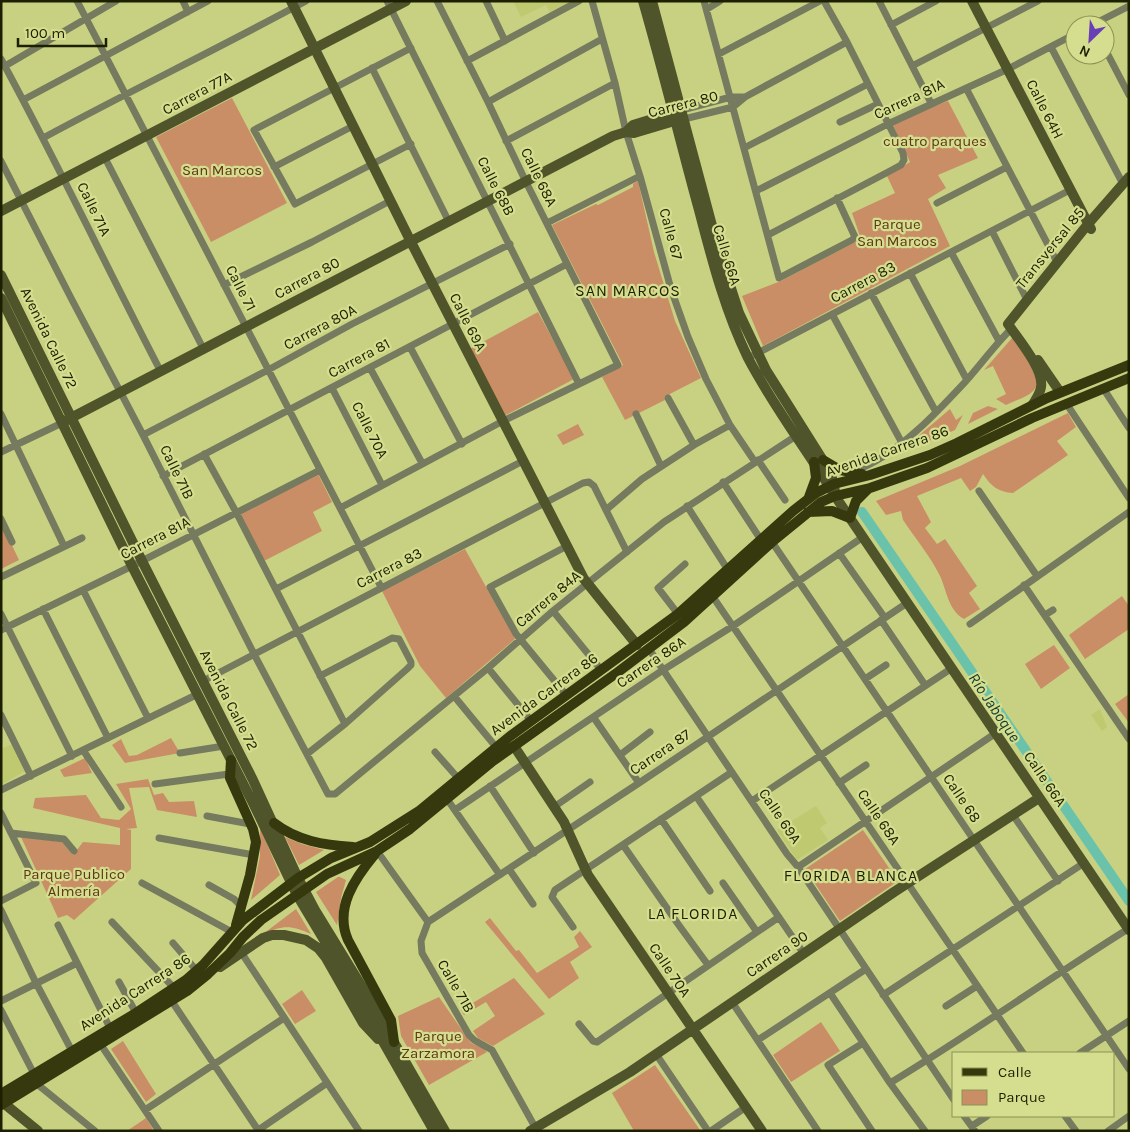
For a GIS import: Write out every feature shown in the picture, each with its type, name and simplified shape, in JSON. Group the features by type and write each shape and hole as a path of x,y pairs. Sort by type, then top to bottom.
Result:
{"main road":[{"name":"Avenida Carrera 86","path":"2,1101 72,1051 136,1013 197,971 234,929 252,912 294,881 331,858 370,842 407,819 496,747 678,614 807,499 831,485 867,471 916,460 957,444 1032,404 1129,365"},
{"name":"Avenida Carrera 86","path":"35,1079 101,1045 199,982 230,953 250,930 300,892 332,871 377,851 410,829 514,746 684,622 772,542 822,502 835,496 870,488 927,468 1066,402 1129,378"},
{"path":"807,499 816,478 819,461 844,471 867,471"},
{"path":"808,513 832,511 850,518 856,501 870,488"},
{"path":"231,760 229,774 256,838 254,855 240,901 234,929"},
{"path":"274,823 286,832 304,840 332,846 356,848"},
{"path":"377,851 350,889 345,902 344,927 348,940 391,1020 390,1044"}],"street":[{"name":"Calle 71","path":"77,1 381,587"},
{"path":"3,63 87,20 116,1"},
{"path":"183,1 188,12"},
{"path":"23,100 208,1"},
{"path":"43,138 292,5 306,1"},
{"name":"Carrera 77A","path":"1,211 314,49 389,5 406,1"},
{"name":"Calle 68A","path":"437,1 618,365 579,384"},
{"path":"486,1 505,41"},
{"path":"466,61 579,1"},
{"name":"Calle 67","path":"592,1 615,83 626,132 671,289 688,337 706,379 730,425 785,500"},
{"name":"Calle 66A","path":"642,1 678,115"},
{"name":"Calle 66A","path":"652,1 716,274 730,315 796,436 819,461"},
{"path":"720,1 705,5 779,278 855,237 837,198"},
{"path":"719,54 820,1"},
{"path":"768,236 901,165 904,160 903,152 824,1"},
{"path":"879,1 931,103"},
{"path":"891,24 936,1"},
{"name":"Calle 64H","path":"972,1 1090,227"},
{"path":"912,66 1038,1"},
{"name":"Calle 69A","path":"292,5 566,546 587,584 638,645"},
{"name":"Calle 68B","path":"389,5 579,384"},
{"path":"1111,15 1129,6"},
{"path":"488,102 602,39"},
{"name":"Carrera 81A","path":"756,192 888,124 1008,69 1065,39"},
{"name":"Carrera 80","path":"678,115 733,107 745,97 846,42"},
{"path":"1051,47 1127,182"},
{"path":"411,48 254,130 295,204 411,144"},
{"name":"Calle 71A","path":"3,63 64,179 112,278 161,372"},
{"path":"1113,65 1129,95"},
{"path":"372,68 449,222"},
{"path":"506,141 615,83"},
{"path":"744,148 868,84"},
{"path":"966,88 1058,262"},
{"name":"Carrera 80","path":"1,452 204,350 613,136 634,132 730,97 745,97"},
{"path":"840,122 878,104"},
{"path":"274,167 353,126"},
{"path":"105,158 204,350"},
{"name":"Calle 71B","path":"1,161 328,794"},
{"path":"936,203 1007,167"},
{"path":"547,223 640,176"},
{"name":"Transversal 85","path":"867,471 902,443 967,380 1127,182"},
{"name":"Carrera 83","path":"753,356 1070,190"},
{"path":"224,286 390,201"},
{"name":"Transversal 85","path":"1012,325 1027,300 1090,227"},
{"path":"992,231 1027,300"},
{"name":"Carrera 80A","path":"143,434 268,370 352,324 510,244"},
{"path":"951,252 999,341"},
{"name":"Carrera 81","path":"163,476 567,264"},
{"path":"910,273 967,380"},
{"name":"Avenida Calle 72","path":"1,275 67,420 231,760 300,892 390,1044 445,1131"},
{"path":"871,294 936,412"},
{"name":"Avenida Calle 72","path":"1,298 67,420"},
{"path":"832,314 902,443"},
{"path":"1012,325 1060,392"},
{"path":"1012,325 1041,378 1041,389 1032,404"},
{"path":"410,346 462,444"},
{"name":"Calle 66A","path":"753,356 775,386 819,461 835,496 1128,929"},
{"path":"370,368 422,463"},
{"path":"340,508 422,463 579,384"},
{"name":"Calle 70A","path":"332,388 382,485"},
{"path":"1104,388 1129,428"},
{"path":"668,398 694,445"},
{"path":"1066,402 1129,498"},
{"path":"1,414 64,546"},
{"path":"636,414 661,466"},
{"path":"627,552 606,510 642,479 694,445 730,425"},
{"name":"Carrera 84A","path":"328,794 335,794 488,668 553,611 664,522 796,436"},
{"path":"204,454 236,512 345,724"},
{"path":"276,589 523,461"},
{"name":"Carrera 81A","path":"4,628 320,470"},
{"name":"Carrera 83","path":"203,681 582,483 589,482 594,486 606,510"},
{"path":"723,482 761,540"},
{"path":"979,491 1037,576"},
{"path":"687,506 728,570"},
{"path":"970,624 1129,512"},
{"path":"1,519 12,542"},
{"name":"Carrera 86A","path":"455,810 663,670 733,626 863,537"},
{"path":"1,577 82,538"},
{"name":"Calle 68","path":"772,542 1129,1069"},
{"path":"566,546 490,587 520,640 567,696"},
{"path":"839,553 925,685"},
{"name":"Avenida Calle 72","path":"137,563 203,681 274,823 294,881"},
{"path":"678,614 658,588 685,564"},
{"path":"1024,585 1129,740"},
{"path":"83,590 148,718"},
{"name":"Calle 68A","path":"713,597 1022,1052"},
{"name":"Carrera 87","path":"428,922 777,691 907,602"},
{"path":"43,609 108,738"},
{"path":"1045,615 1052,610"},
{"path":"553,611 598,666"},
{"path":"1,614 4,628 72,756"},
{"path":"307,754 345,724 410,665 411,662 399,639 396,637 320,676"},
{"name":"Calle 69A","path":"649,649 952,1097"},
{"path":"865,679 886,665"},
{"path":"488,668 528,717"},
{"path":"752,801 952,668"},
{"path":"1,790 198,694"},
{"path":"454,696 496,747"},
{"path":"1,715 31,776"},
{"path":"594,718 639,783"},
{"path":"620,755 650,732"},
{"path":"798,867 996,733"},
{"path":"180,753 224,746"},
{"name":"Calle 70A","path":"514,746 568,829 585,870 762,1131"},
{"path":"83,750 121,807"},
{"path":"435,752 458,778"},
{"path":"840,783 866,765"},
{"path":"573,927 552,896 555,890 732,772"},
{"path":"155,784 229,774"},
{"path":"554,807 590,782"},
{"path":"490,786 534,853"},
{"path":"696,796 804,954"},
{"name":"Carrera 90","path":"533,1129 600,1091 908,883 1039,798"},
{"path":"448,799 500,875"},
{"path":"1,813 36,883 1,901"},
{"path":"1013,815 1058,881"},
{"path":"206,816 250,824"},
{"path":"661,820 710,891"},
{"path":"11,833 64,839 74,851"},
{"path":"159,838 254,855"},
{"path":"623,844 708,965"},
{"path":"377,851 428,922"},
{"path":"883,995 1084,864"},
{"path":"509,869 533,904"},
{"path":"142,883 234,929"},
{"path":"723,883 757,932"},
{"path":"209,885 240,901"},
{"path":"1,910 36,983 72,1051"},
{"path":"579,1024 592,1041 597,1042 779,917"},
{"path":"112,922 174,988"},
{"name":"Calle 71B","path":"428,922 421,942 422,953 468,1035 492,1050 533,1129"},
{"path":"58,925 110,1028"},
{"path":"890,1083 927,1061 1062,970 1128,929"},
{"path":"199,982 240,952 272,934 306,940 318,948 326,958 363,1023 390,1044"},
{"path":"173,943 197,971"},
{"path":"240,952 360,1131"},
{"path":"1,1001 77,963"},
{"path":"758,1040 866,969"},
{"path":"119,982 136,1013"},
{"path":"946,1006 977,986"},
{"path":"830,993 890,1083 925,1131"},
{"path":"171,1000 257,1130 328,1083"},
{"path":"732,1002 818,1131"},
{"path":"1,1010 35,1079 95,1131"},
{"path":"146,1110 284,1018"},
{"path":"1082,1052 1129,1021"},
{"path":"863,1043 828,1065 872,1131"},
{"name":"Avenida Calle 72","path":"390,1044 434,1131"},
{"path":"101,1045 159,1131"},
{"path":"656,1054 710,1131 746,1107"},
{"path":"2,1101 38,1131"},
{"path":"1108,1131 1129,1116"},
{"path":"965,1117 973,1128 986,1117"},
{"path":"1066,1117 1076,1131"}],"shaded area":[{"path":"513,1 575,1 550,13 546,5 521,17"},
{"path":"1100,709 1107,727 1102,731 1091,715"},
{"path":"12,744 25,771 1,785 1,749"},
{"path":"816,806 827,823 820,828 828,840 797,860 777,830"}],"green space":[{"name":"San Marcos","path":"232,98 287,203 211,242 156,137"},
{"name":"Parque San Marcos","path":"948,101 978,158 938,175 946,188 928,199 950,246 763,346 742,296 781,281 861,239 852,213 895,193 887,176 910,162 892,123"},
{"path":"638,181 654,252 675,321 701,378 664,397 665,400 625,420 602,377 623,365 552,225 596,204 598,205 633,187 633,184"},
{"path":"538,312 574,379 504,416 468,350"},
{"path":"1012,338 1033,371 1036,385 1034,390 1028,395 1006,405 996,399 1006,394 993,366 984,370"},
{"path":"988,406 998,409 968,424 973,413"},
{"path":"950,409 956,420 963,415 955,430 896,455"},
{"path":"1068,413 1076,427 1057,441 1068,455 1013,493 995,488 983,474 976,487 970,491 961,478 917,496 931,522 925,528 937,544 945,539 977,586 969,593 980,609 964,619 954,611 936,569 903,520 901,511 886,515 876,501 960,466"},
{"path":"578,424 584,435 563,445 557,435"},
{"path":"317,472 332,502 313,512 322,531 264,561 239,513"},
{"path":"1,522 19,560 1,569"},
{"path":"465,549 515,639 446,698 420,666 382,591"},
{"path":"1122,596 1129,606 1129,629 1085,659 1069,635"},
{"path":"1054,645 1070,668 1041,689 1025,664"},
{"path":"1129,694 1129,723 1115,704"},
{"path":"171,738 180,753 125,763 112,745 121,739 129,756 137,755"},
{"path":"85,758 92,773 64,777 60,770"},
{"name":"Parque Publico Almería","path":"148,779 154,795 163,793 169,802 194,801 197,817 157,810 149,787 129,788 137,828 126,829 131,830 131,869 74,920 67,915 58,918 21,837 62,842 73,855 83,842 120,845 120,828 33,808 35,798 86,795 101,818 119,820 131,809 116,784"},
{"path":"260,827 280,875 251,900 260,856"},
{"path":"863,830 898,881 840,921 805,869"},
{"path":"285,837 302,844 324,850 299,865"},
{"path":"338,877 346,880 337,925 316,892"},
{"path":"296,909 311,934 287,927 263,934"},
{"path":"490,918 516,951 519,950 537,973 579,947 574,937 580,931 592,947 570,962 579,978 549,999 485,922"},
{"path":"514,978 545,1014 493,1046 478,1038 473,1031 495,1016 486,1002 464,1015 461,1010"},
{"path":"302,990 316,1011 295,1024 282,1004"},
{"name":"Parque Zarzamora","path":"439,997 471,1043 483,1048 487,1052 429,1085 401,1036 398,1016"},
{"path":"821,1022 840,1051 791,1082 773,1055"},
{"path":"123,1041 156,1094 146,1102 111,1049"},
{"path":"655,1065 700,1130 634,1131 612,1093"},
{"path":"146,1118 154,1131 127,1131"}],"waterway":[{"name":"Río Jaboque","path":"862,512 1129,901"}],"district":[{"name":"SAN MARCOS","path":"628,290"},
{"name":"FLORIDA BLANCA","path":"851,875"},
{"name":"LA FLORIDA","path":"693,913"}],"park label":[{"name":"cuatro parques","path":"935,141"}]}
